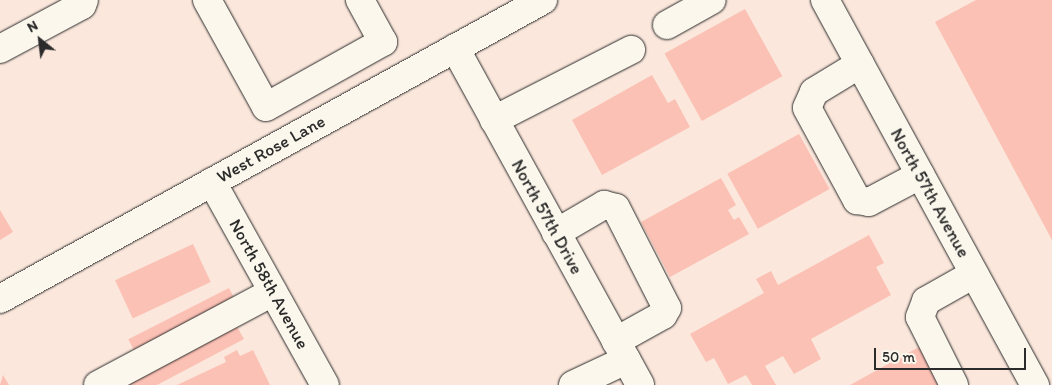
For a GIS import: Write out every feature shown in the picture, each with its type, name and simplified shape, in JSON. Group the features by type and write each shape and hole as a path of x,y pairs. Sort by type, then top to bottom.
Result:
{"street":[{"path":"0,49 82,5 84,0"},
{"path":"207,0 266,107 383,42 360,0"},
{"name":"West Rose Lane","path":"0,299 543,0"},
{"path":"667,25 712,0"},
{"name":"North 57th Avenue","path":"825,0 1035,385"},
{"name":"North 57th Drive","path":"455,48 640,385"},
{"path":"494,120 631,50"},
{"path":"860,64 814,92 807,108 857,200 863,204 920,175"},
{"name":"North 58th Avenue","path":"212,182 325,385"},
{"path":"556,233 604,205 616,208 667,308 663,315 621,350 573,385"},
{"path":"954,385 920,317 926,301 974,274"},
{"path":"98,385 273,292"}],"building":[{"path":"976,0 1052,0 1052,240 935,22"},
{"path":"745,9 782,76 702,121 665,54"},
{"path":"652,75 668,103 675,99 690,127 602,175 572,120"},
{"path":"799,134 830,189 758,229 727,174"},
{"path":"721,178 736,205 728,210 734,220 739,217 749,234 670,277 641,222"},
{"path":"0,210 13,232 0,240"},
{"path":"869,235 884,263 876,267 891,295 811,339 821,359 794,374 783,356 765,366 776,385 752,385 746,375 728,384 714,358 706,362 690,334 764,293 756,279 771,271 778,285"},
{"path":"193,244 211,282 133,318 115,280"},
{"path":"229,288 237,304 136,355 128,339"},
{"path":"236,325 244,339 157,385 122,385"},
{"path":"919,347 940,385 850,385"},
{"path":"237,350 240,356 253,350 270,385 177,385 226,362 224,357"},
{"path":"3,375 9,385 0,385"}]}
